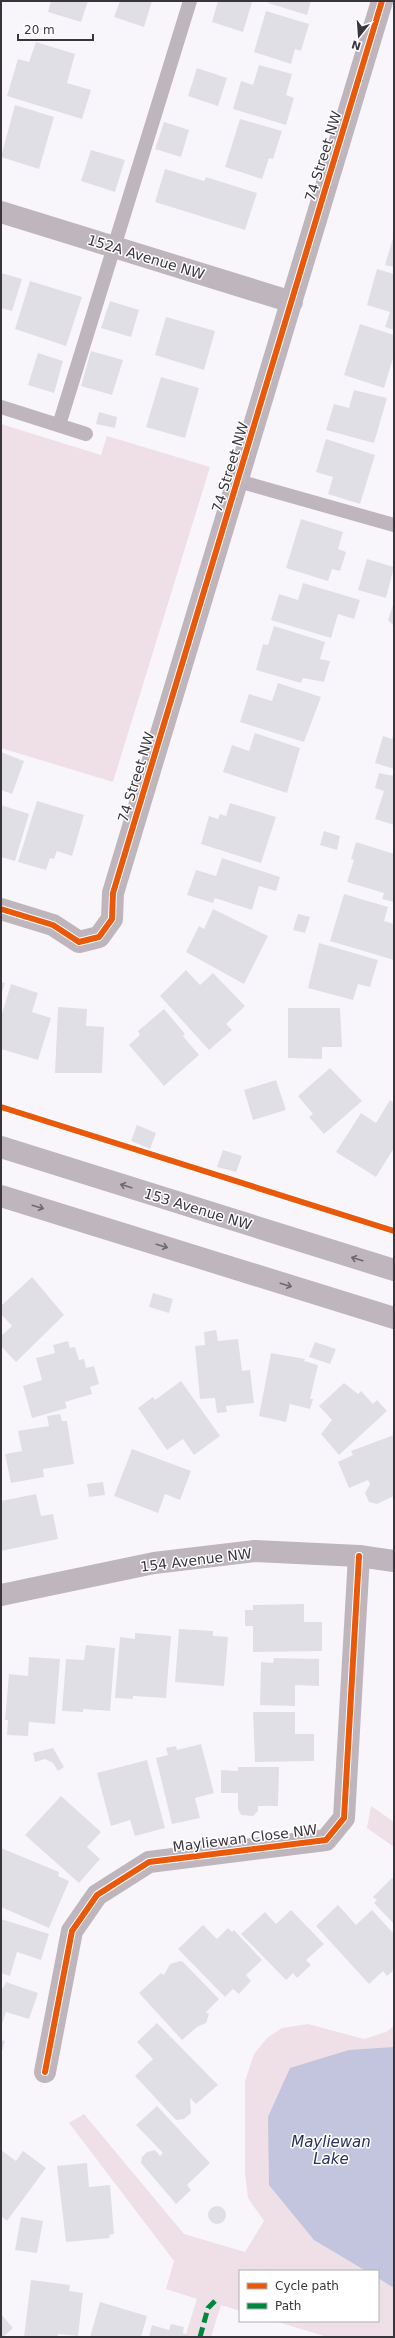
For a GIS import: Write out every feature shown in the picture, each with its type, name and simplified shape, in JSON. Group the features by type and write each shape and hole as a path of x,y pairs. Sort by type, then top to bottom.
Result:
{"street":[{"name":"74 Street NW","path":"1,909 53,925 79,942 99,937 112,919 113,894 382,1"},
{"name":"152A Avenue NW","path":"1,212 292,302"},
{"name":"153 Avenue NW","path":"1,1147 394,1270"},
{"path":"1,1196 394,1318"},
{"name":"154 Avenue NW","path":"1,1595 154,1564 255,1552 359,1556 394,1561"},
{"name":"Mayliewan Close NW","path":"46,2072 72,1931 97,1895 148,1862 326,1840 344,1818 359,1556"}],"lane":[{"path":"59,425 190,1"},
{"path":"1,407 86,434"},
{"path":"238,481 394,525"}],"shaded area":[{"path":"1,424 101,455 107,436 210,467 113,782 1,748"},
{"path":"371,1806 394,1822 394,1847 367,1828"},
{"path":"308,2024 364,2039 386,2032 394,2026 394,2337 327,2337 278,2322 379,2322 379,2270 239,2270 239,2311 221,2305 211,2337 185,2337 197,2299 166,2289 174,2261 69,2123 84,2114 184,2234 245,2252 264,2221 248,2198 245,2173 245,2081 254,2054 267,2038 282,2028"}],"water":[{"name":"Mayliewan Lake","path":"394,2047 394,2288 379,2279 379,2270 364,2270 314,2240 269,2185 268,2117 290,2068 349,2050"}],"building":[{"path":"51,1 88,1 81,22 48,12"},
{"path":"120,1 152,1 144,27 114,17"},
{"path":"218,1 252,2 243,32 212,22"},
{"path":"269,1 311,1 307,15 268,3"},
{"path":"266,11 309,24 301,51 295,49 291,64 254,52"},
{"path":"36,42 75,54 67,83 91,90 82,119 7,96 18,59 29,62"},
{"path":"259,65 292,74 286,95 294,98 286,125 233,109 241,81 253,85"},
{"path":"197,68 227,78 218,106 188,96"},
{"path":"15,105 54,117 39,169 1,157"},
{"path":"240,119 282,131 273,159 269,158 262,179 225,167"},
{"path":"164,122 189,130 181,157 155,149"},
{"path":"91,150 125,160 115,192 81,181"},
{"path":"165,169 204,181 206,177 257,193 245,230 155,202"},
{"path":"394,235 394,267 385,265"},
{"path":"377,269 394,274 394,330 385,327 390,312 367,305"},
{"path":"1,273 22,279 12,311 1,308"},
{"path":"30,281 82,297 66,346 15,329"},
{"path":"110,301 139,310 131,337 101,328"},
{"path":"166,317 215,331 204,370 155,355"},
{"path":"360,324 394,335 394,355 384,388 344,375"},
{"path":"91,351 123,360 112,395 81,386"},
{"path":"38,353 63,361 54,393 28,385"},
{"path":"161,377 199,388 185,438 146,427"},
{"path":"354,390 387,398 374,443 326,430 334,404 349,408"},
{"path":"99,412 117,417 115,428 96,424"},
{"path":"326,439 375,455 360,504 328,494 333,477 316,472"},
{"path":"301,519 343,532 338,549 346,552 340,571 332,569 328,581 286,568"},
{"path":"367,559 394,567 386,598 358,590"},
{"path":"303,583 360,600 354,619 338,614 331,638 271,620 279,594 298,600"},
{"path":"394,602 394,626 388,620"},
{"path":"274,626 325,642 320,659 330,661 324,682 303,678 301,683 256,670 263,644 268,645"},
{"path":"278,683 321,697 304,742 240,722 249,694 272,701"},
{"path":"255,733 300,748 287,793 223,772 232,745 249,751"},
{"path":"394,733 394,769 375,763 383,736 392,739"},
{"path":"1,752 24,761 12,794 1,790"},
{"path":"379,773 394,776 394,825 375,819 384,791 375,788"},
{"path":"37,801 84,815 72,856 57,851 54,859 50,858 46,870 18,862"},
{"path":"230,803 276,817 261,863 201,844 209,816 218,819 220,814 226,816"},
{"path":"1,805 29,814 15,861 1,857"},
{"path":"324,831 340,836 337,850 320,845"},
{"path":"356,842 394,854 394,902 382,899 384,893 347,882 354,860 351,859"},
{"path":"222,858 280,877 276,891 259,886 252,910 215,898 213,903 187,895 196,870 216,876"},
{"path":"344,894 388,907 384,921 394,924 394,960 330,941"},
{"path":"213,909 268,936 244,984 186,952 199,926 204,929"},
{"path":"298,914 310,917 305,933 293,930"},
{"path":"319,943 378,960 370,987 358,984 353,1000 308,988"},
{"path":"186,970 200,985 213,973 245,1006 226,1024 232,1030 209,1050 160,996"},
{"path":"1,982 5,983 1,995"},
{"path":"11,984 38,993 32,1012 51,1018 38,1060 1,1049 1,1017"},
{"path":"58,1007 87,1009 86,1026 104,1027 102,1073 55,1073"},
{"path":"288,1008 340,1008 342,1047 322,1047 322,1059 288,1058"},
{"path":"164,1009 185,1034 183,1036 199,1055 164,1086 129,1045 140,1035 138,1031"},
{"path":"330,1068 362,1101 324,1134 309,1117 313,1114 298,1096"},
{"path":"276,1080 286,1110 253,1120 244,1090"},
{"path":"390,1100 394,1103 394,1148 376,1177 336,1152 361,1113 376,1123"},
{"path":"137,1125 156,1133 150,1149 131,1141"},
{"path":"223,1150 242,1156 236,1172 217,1167"},
{"path":"32,1277 64,1315 16,1362 1,1346 1,1336 12,1326 1,1314 1,1306"},
{"path":"153,1293 173,1299 169,1313 149,1307"},
{"path":"216,1330 218,1341 238,1339 242,1371 250,1370 254,1403 226,1406 227,1412 217,1413 215,1398 200,1399 195,1346 205,1345 204,1332"},
{"path":"68,1341 70,1348 75,1347 79,1360 84,1359 86,1368 94,1366 99,1384 90,1387 92,1394 65,1402 67,1408 32,1418 23,1386 42,1380 36,1358 55,1353 53,1345"},
{"path":"315,1342 336,1349 330,1364 309,1357"},
{"path":"271,1353 305,1359 304,1361 318,1365 310,1399 313,1399 310,1409 290,1404 286,1422 259,1416"},
{"path":"181,1381 220,1436 194,1455 183,1439 167,1450 138,1408 153,1397 155,1400"},
{"path":"344,1383 358,1394 361,1391 373,1404 377,1400 387,1411 339,1455 321,1434 332,1420 319,1406"},
{"path":"60,1414 62,1421 67,1421 74,1464 43,1469 44,1477 11,1483 5,1454 22,1451 18,1431 49,1426 47,1416"},
{"path":"394,1435 394,1496 377,1504 369,1502 365,1493 370,1484 368,1480 349,1488 338,1462 353,1455 351,1451"},
{"path":"132,1449 191,1471 180,1500 165,1494 158,1513 114,1496"},
{"path":"103,1482 105,1495 89,1497 87,1484"},
{"path":"36,1494 41,1516 53,1514 58,1539 1,1551 1,1501"},
{"path":"304,1604 304,1622 322,1622 322,1651 253,1652 253,1626 245,1626 245,1610 253,1610 253,1605"},
{"path":"179,1629 213,1631 213,1636 228,1637 224,1686 175,1682"},
{"path":"135,1633 171,1636 166,1698 133,1696 133,1699 115,1698 120,1637 135,1639"},
{"path":"86,1645 115,1648 110,1711 83,1709 83,1712 62,1711 66,1659 84,1660"},
{"path":"29,1657 60,1659 55,1724 29,1722 28,1736 7,1735 8,1720 5,1720 9,1674 28,1676"},
{"path":"274,1658 319,1659 319,1686 295,1685 295,1706 260,1705 261,1662 273,1663"},
{"path":"253,1712 295,1712 295,1734 314,1734 314,1761 255,1762"},
{"path":"201,1744 214,1793 195,1798 200,1818 172,1824 156,1758 168,1755 166,1748 176,1746 177,1750"},
{"path":"53,1748 64,1767 58,1771 53,1763 45,1759 35,1762 33,1753"},
{"path":"147,1760 165,1828 135,1836 130,1820 111,1826 97,1773"},
{"path":"238,1767 279,1767 278,1806 258,1806 258,1811 253,1816 241,1815 238,1809 238,1793 221,1793 221,1770 238,1771"},
{"path":"61,1796 101,1832 87,1847 100,1859 79,1883 25,1835"},
{"path":"1,1848 59,1872 58,1876 69,1881 49,1928 1,1907"},
{"path":"392,1878 394,1880 394,1924 374,1903 377,1900 373,1897"},
{"path":"338,1905 356,1925 372,1910 394,1934 394,1970 387,1976 383,1971 369,1984 316,1926"},
{"path":"291,1910 324,1944 306,1960 311,1965 297,1978 293,1973 286,1980 241,1934 265,1912 276,1924"},
{"path":"1,1919 49,1934 41,1960 17,1952 10,1976 1,1973"},
{"path":"203,1925 217,1939 228,1928 232,1932 234,1930 262,1960 246,1975 251,1981 239,1994 233,1989 225,1997 178,1949"},
{"path":"180,1961 183,1962 219,1999 206,2012 209,2014 206,2023 197,2027 182,2040 139,1993 161,1973 164,1975 170,1964"},
{"path":"6,1982 38,1993 29,2019 6,2012 1,2027 1,1987 3,1988"},
{"path":"157,2023 218,2085 196,2104 190,2098 191,2113 184,2119 176,2120 135,2076 153,2059 137,2042"},
{"path":"1,2040 5,2041 1,2055"},
{"path":"157,2106 210,2163 187,2185 191,2190 176,2204 141,2163 142,2157 147,2152 155,2150 160,2156 163,2153 136,2125"},
{"path":"1,2150 16,2161 23,2151 46,2168 7,2221 1,2216"},
{"path":"87,2163 89,2187 110,2185 114,2234 109,2235 110,2238 66,2242 57,2166"},
{"path":"217,2206 223,2209 226,2215 223,2221 217,2224 211,2221 208,2215 211,2209"},
{"path":"21,2217 43,2221 37,2253 15,2250"},
{"path":"31,2280 70,2285 69,2291 83,2293 78,2336 58,2334 58,2337 24,2337"},
{"path":"100,2302 147,2316 141,2337 90,2337"},
{"path":"1,2314 13,2328 3,2337 1,2337"},
{"path":"171,2324 184,2327 183,2333 193,2337 149,2337 152,2325 169,2330"}],"marked path":[{"path":"200,2337 208,2308 218,2298"}],"cycle path":[{"path":"1,909 53,925 79,942 99,937 112,919 113,893 382,1"},
{"path":"1,1107 394,1231"},
{"path":"45,2072 72,1931 97,1895 149,1862 326,1840 344,1818 359,1556"}]}
